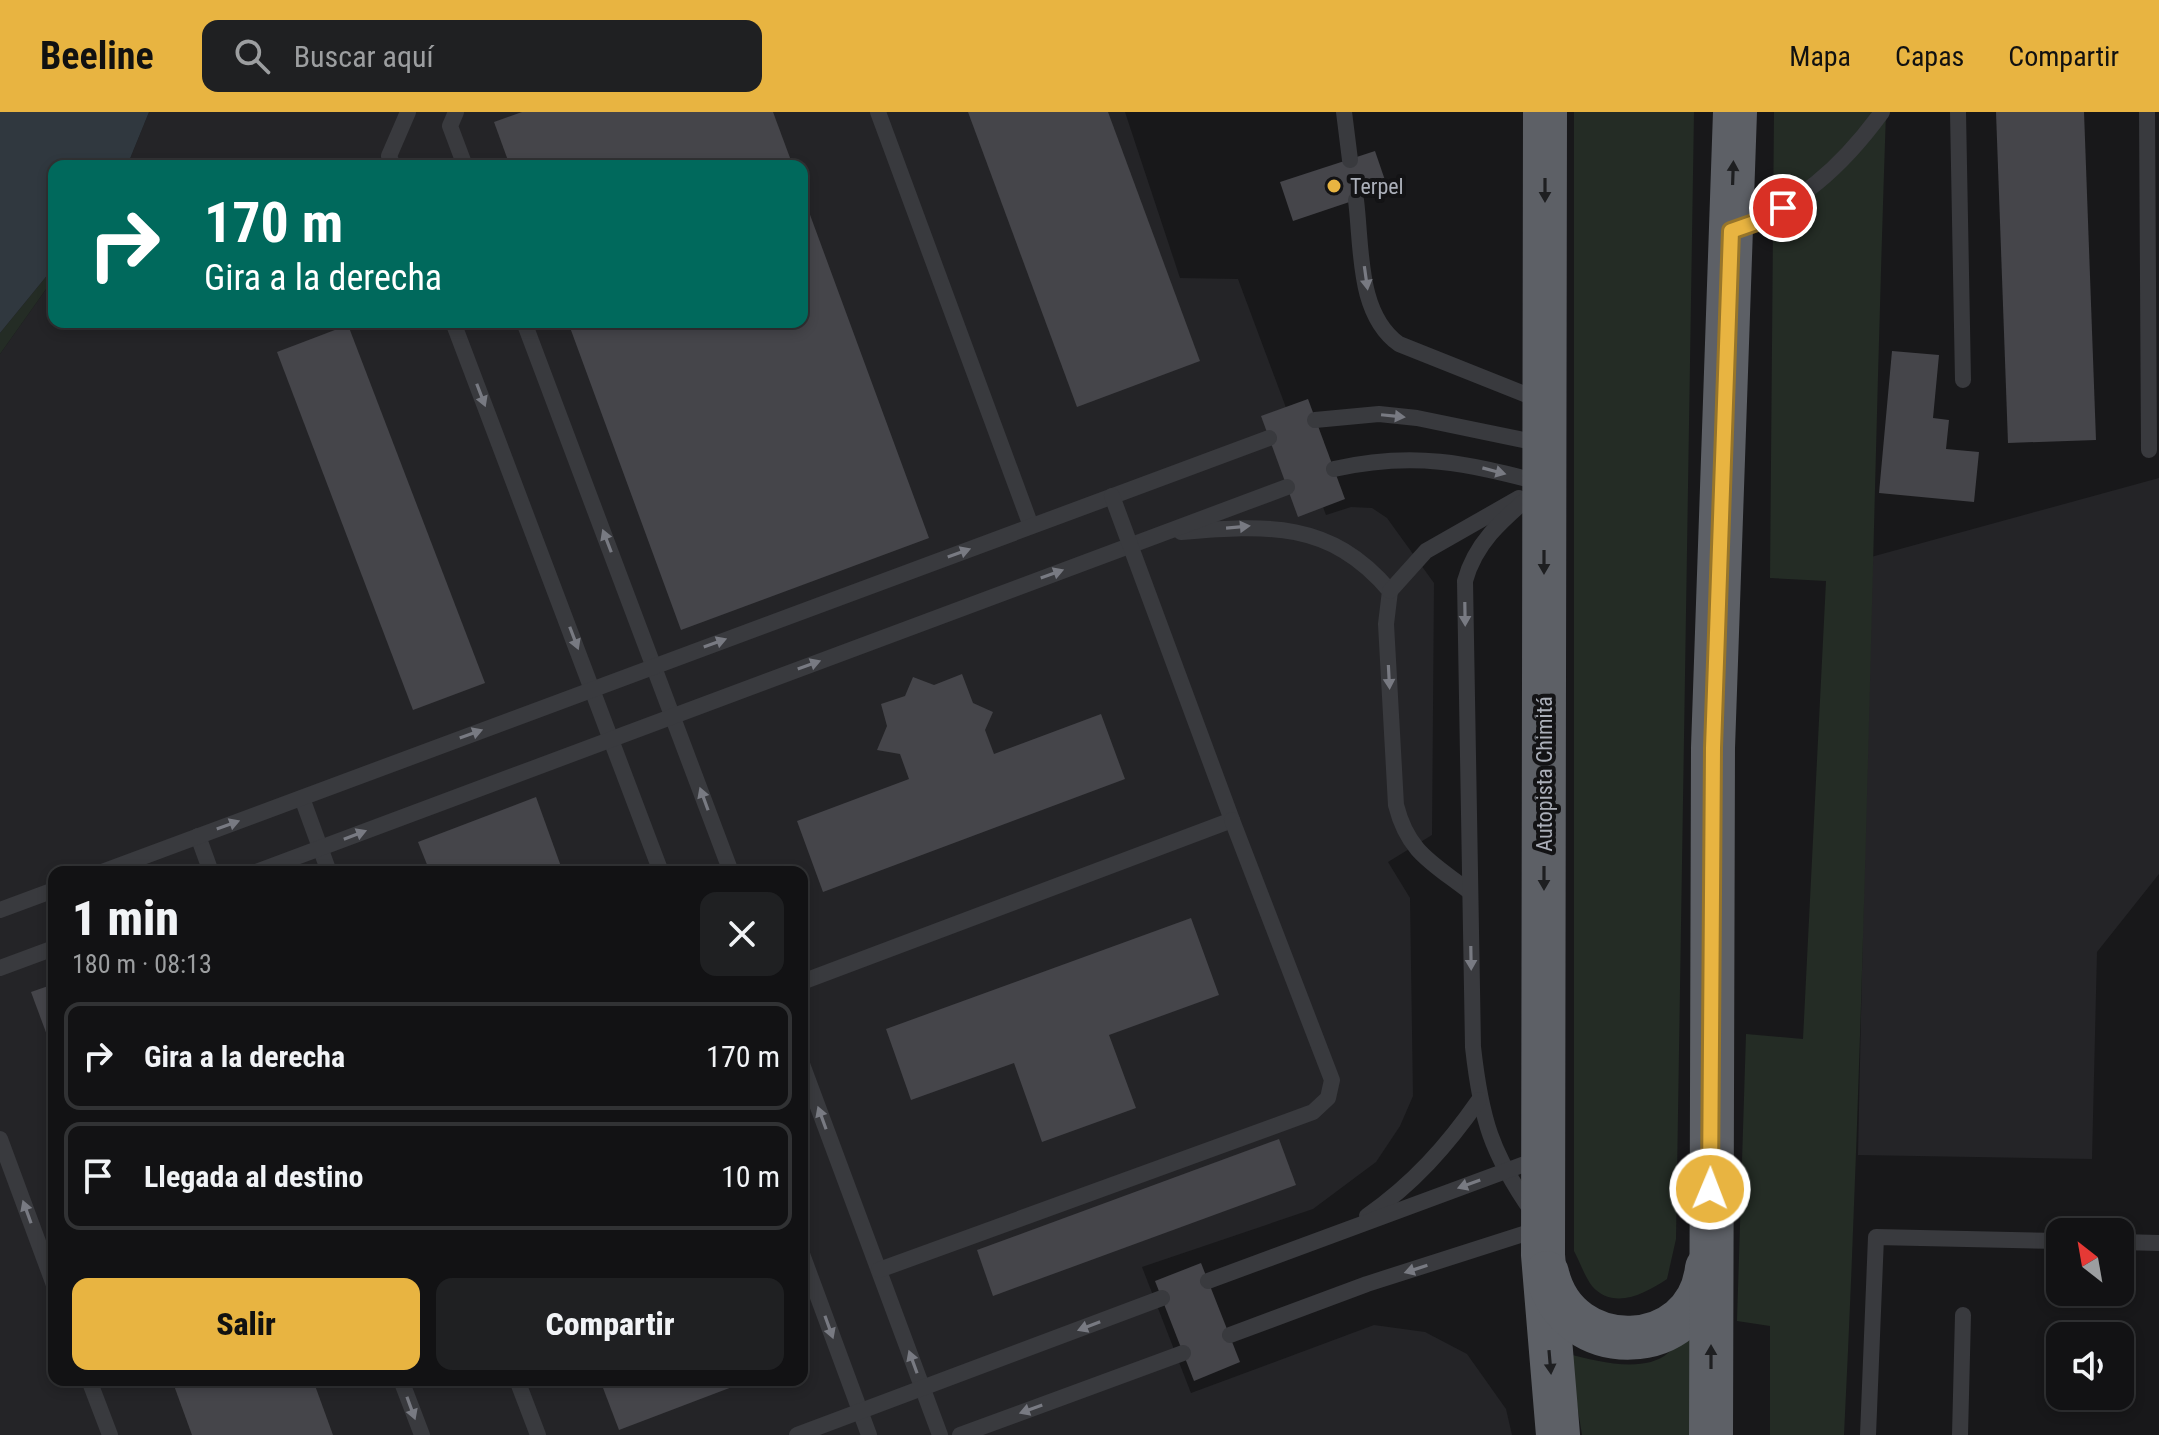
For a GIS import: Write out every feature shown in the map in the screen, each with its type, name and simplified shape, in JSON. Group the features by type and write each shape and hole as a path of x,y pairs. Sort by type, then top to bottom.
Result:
{"highway":[{"name":"Autopista Chimitá","path":"1545,112 1544,464 1523,1164 1543,1241 1558,1435"},
{"path":"1711,1435 1713,748 1735,112"},
{"path":"1543,1241 1551,1293 1576,1323 1611,1338 1650,1336 1684,1317 1705,1285 1710,1247"}],"lane":[{"path":"391,160 389,156 408,112"},
{"path":"456,112 450,126 463,160"},
{"path":"878,112 1031,526"},
{"path":"1344,112 1350,160"},
{"path":"1731,231 1768,218 1798,198 1845,159 1882,112"},
{"path":"1958,112 1963,380"},
{"path":"2147,112 2149,450"},
{"path":"1356,200 1370,310 1386,335 1399,344 1545,402"},
{"path":"455,328 659,866"},
{"path":"526,328 729,866"},
{"path":"1315,420 1379,414 1455,423 1544,464"},
{"path":"118,866 1269,438"},
{"path":"1334,469 1428,458 1544,464"},
{"path":"1470,892 1411,845 1401,826 1396,805 1386,624 1390,591 1426,551 1544,464"},
{"path":"1208,1281 1523,1164 1479,1100 1473,1047 1465,581 1471,558 1483,540 1544,464"},
{"path":"272,866 1287,487"},
{"path":"879,1270 1313,1112 1328,1098 1332,1080 1112,496"},
{"path":"1160,534 1253,526 1281,528 1343,548 1368,565 1390,591"},
{"path":"302,798 327,866"},
{"path":"808,980 1232,820"},
{"path":"198,836 209,866"},
{"path":"0,910 48,892"},
{"path":"0,968 48,950"},
{"path":"808,1080 940,1435"},
{"path":"1347,1229 1421,1172 1452,1138 1479,1100"},
{"path":"0,1139 48,1269"},
{"path":"1868,1435 1876,1237 2046,1241"},
{"path":"1230,1335 1367,1284 1543,1241"},
{"path":"2134,1242 2159,1243"},
{"path":"808,1270 869,1435"},
{"path":"797,1435 1162,1298"},
{"path":"1960,1435 1963,1315"},
{"path":"960,1435 1183,1353"},
{"path":"91,1386 110,1435"},
{"path":"403,1386 422,1435"},
{"path":"519,1386 538,1435"}],"shaded area":[{"path":"0,112 149,112 129,160 48,160 48,274 0,333"},
{"path":"149,112 1125,112 1180,278 1238,279 1326,515 1351,507 1372,508 1387,518 1434,583 1432,835 1388,862 1410,898 1413,1096 1400,1126 1376,1162 1313,1209 1142,1267 1191,1393 1374,1325 1425,1332 1467,1354 1506,1409 1512,1435 0,1435 0,354 48,286 48,328 808,328 808,160 129,160"},
{"path":"1574,112 1694,112 1676,1239 1667,1279 1650,1290 1620,1298 1610,1297 1592,1286 1574,1251"},
{"path":"1774,112 1886,112 1863,939 1844,1435 1770,1435 1770,1326 1737,1321 1746,1034 1803,1039 1826,581 1770,578"},
{"path":"48,274 48,286 0,354 0,333"},
{"path":"2159,478 2159,874 2097,952 2092,1159 1858,1155 1871,557"},
{"path":"1693,1323 1694,1435 1582,1435 1569,1354 1620,1364 1646,1363 1668,1353"}],"building":[{"path":"522,112 773,112 791,160 508,160 494,122"},
{"path":"968,112 1108,112 1200,361 1077,407"},
{"path":"1996,112 2084,112 2096,440 2008,443"},
{"name":"Terpel","path":"1375,151 1388,189 1293,221 1280,182"},
{"path":"808,209 929,538 681,630 570,328 808,328"},
{"path":"340,328 349,328 485,683 413,710 277,352"},
{"path":"1892,351 1939,355 1933,418 1949,420 1946,449 1979,452 1974,502 1879,493"},
{"path":"1308,399 1345,499 1298,517 1261,416"},
{"path":"962,674 973,703 993,712 985,730 994,754 1101,714 1125,779 823,892 797,821 909,779 900,754 877,750 887,726 881,704 905,696 913,677 934,685"},
{"path":"536,797 561,866 428,866 418,842"},
{"path":"1191,918 1219,995 1109,1035 1136,1108 1042,1142 1014,1063 911,1100 886,1029"},
{"path":"48,986 48,1038 31,992"},
{"path":"1279,1139 1296,1185 993,1296 977,1250"},
{"path":"1201,1263 1240,1362 1194,1381 1155,1281"},
{"path":"174,1386 315,1386 333,1435 192,1435"},
{"path":"602,1386 732,1387 619,1430"}],"place":[{"name":"Terpel","path":"1334,186"}],"route":[{"path":"1710,1189 1713,748 1731,231 1768,218 1783,208"}]}
